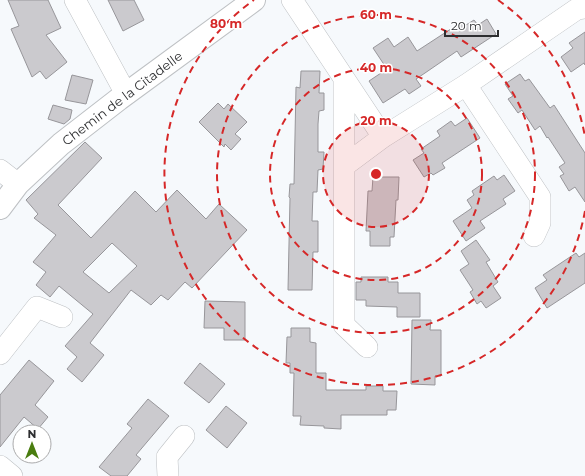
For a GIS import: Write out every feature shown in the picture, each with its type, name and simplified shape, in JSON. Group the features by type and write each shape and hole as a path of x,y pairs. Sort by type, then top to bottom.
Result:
{"street":[{"path":"75,0 126,94"},
{"name":"Chemin de la Citadelle","path":"0,208 18,184 61,144 126,94 254,0"},
{"path":"292,0 383,137"},
{"path":"344,166 383,137 466,85 577,10 585,8"},
{"path":"344,79 344,325 367,347"},
{"path":"466,85 540,197 540,223 534,236"},
{"path":"0,170 18,184"},
{"path":"0,354 37,307 62,317"},
{"path":"168,476 167,457 184,436"},
{"path":"0,466 12,476"}],"building":[{"path":"8,0 48,0 61,28 46,35 67,62 46,79 40,71 32,77 11,29 19,26"},
{"path":"108,0 134,0 144,20 123,31"},
{"path":"487,19 496,34 461,57 457,51 416,79 421,86 409,94 405,89 383,103 369,81 387,69 373,48 388,38 394,47 408,37 417,51 463,21 466,25 474,20 478,25"},
{"path":"585,32 585,65 584,63 571,72 561,57 573,48 569,43"},
{"path":"301,71 320,71 319,93 324,93 324,110 319,111 318,152 324,152 323,169 318,170 317,192 313,192 312,221 318,221 318,252 313,252 312,290 288,290 289,197 290,184 294,184 296,87 300,88"},
{"path":"520,74 525,81 529,79 550,108 554,105 585,153 585,202 575,187 569,191 560,176 564,174 559,167 565,163 540,126 535,130 522,110 518,113 508,99 513,96 505,84"},
{"path":"72,75 93,80 86,104 65,100"},
{"path":"218,103 224,109 228,104 247,122 235,134 241,139 231,150 225,144 224,147 199,122"},
{"path":"53,105 72,110 70,119 64,124 48,119"},
{"path":"467,118 480,138 442,163 445,168 433,175 431,173 424,177 413,160 424,153 421,149 440,136 437,131 451,121 455,126"},
{"path":"85,142 102,158 58,205 91,238 135,191 156,212 177,190 206,219 219,204 247,230 192,288 185,282 168,300 161,295 151,305 131,290 90,343 104,355 82,382 67,369 77,357 65,346 93,314 59,286 50,297 36,285 46,272 33,262 56,235 34,218 38,214 26,200","holes":["112,243 137,266 109,293 83,272"]},
{"path":"504,175 515,191 503,199 506,204 480,221 485,228 466,241 453,221 472,208 467,200 474,195 472,191 494,176 497,180"},
{"path":"373,177 399,177 394,237 390,237 390,246 370,246 370,231 366,231 368,191 372,191"},
{"path":"476,240 490,260 486,262 498,282 493,286 501,298 486,308 481,301 477,304 470,292 473,290 460,270 469,264 461,251"},
{"path":"576,253 579,257 585,253 585,283 547,308 535,288 547,280 543,275"},
{"path":"361,277 388,277 388,282 398,282 398,293 420,293 420,317 397,317 397,307 366,306 366,300 356,300 356,282 361,282"},
{"path":"205,301 245,302 245,340 224,340 224,328 204,328"},
{"path":"412,320 431,320 430,330 441,330 441,376 435,376 435,385 411,384"},
{"path":"291,328 310,328 310,342 316,343 316,373 326,373 326,390 366,390 366,386 383,386 383,391 397,391 396,410 387,410 387,415 341,415 341,429 324,428 324,426 300,425 301,416 293,416 294,373 290,373 290,363 286,363 287,337 291,337"},
{"path":"29,360 54,381 35,405 48,417 42,424 32,424 24,417 18,424 12,424 12,432 0,447 0,395"},
{"path":"200,363 225,384 209,403 184,383"},
{"path":"148,399 169,416 136,455 141,459 127,476 111,476 99,467 132,428 127,424"},
{"path":"226,406 247,423 227,448 206,430"}]}
